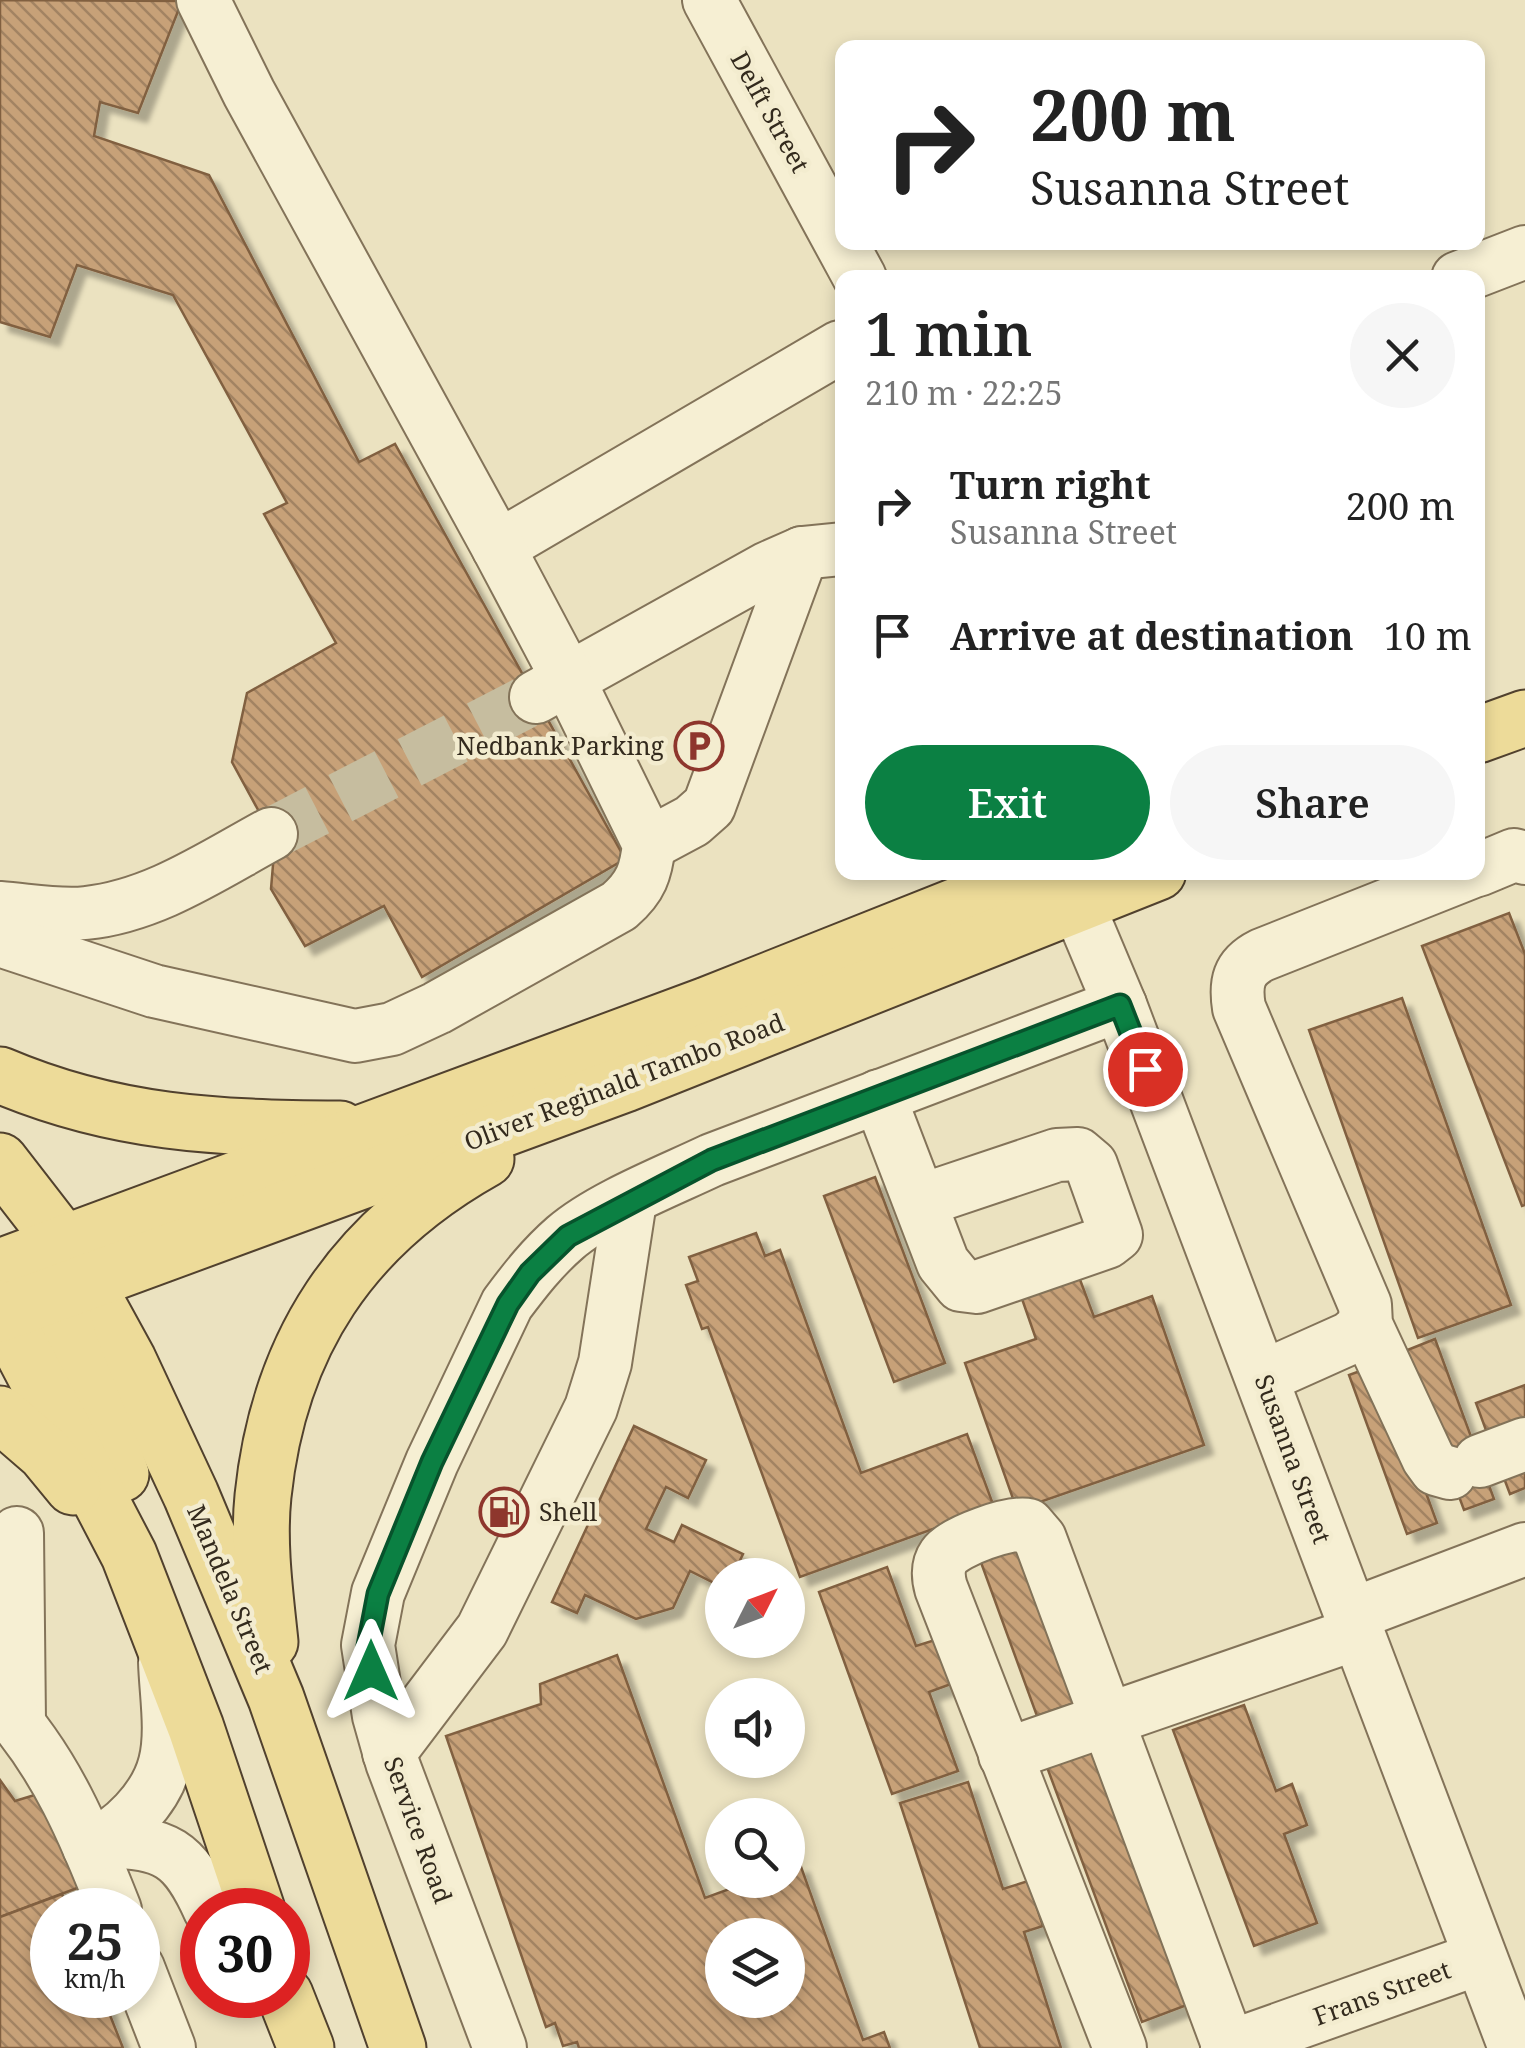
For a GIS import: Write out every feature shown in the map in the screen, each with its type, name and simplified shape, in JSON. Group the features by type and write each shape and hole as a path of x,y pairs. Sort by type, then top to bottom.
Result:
{"main road":[{"path":"1485,732 1525,718"},
{"path":"928,918 959,880"},
{"name":"Oliver Reginald Tambo Road","path":"70,1274 625,1084 928,918 1061,883 1087,880"},
{"name":"Oliver Reginald Tambo Road","path":"70,1274 368,1129 776,1001 1061,883"},
{"path":"0,1075 84,1106 139,1118 262,1128 368,1129"},
{"path":"276,1698 262,1552 263,1499 273,1428 292,1369 312,1325 371,1243 430,1192 625,1084"},
{"name":"Mandela Street","path":"0,1160 128,1360 191,1495 276,1698 398,2048"},
{"path":"129,1555 133,1538 131,1504 69,1342 70,1274 2,1285 129,1555 196,1728 250,1888"},
{"path":"0,1414 46,1453 129,1555"},
{"path":"295,2018 306,2048"}],"street":[{"path":"0,940 138,986 355,1036 392,1029 438,1008 619,906 646,874 648,844 552,688 498,547 203,0"},
{"name":"Delft Street","path":"708,0 835,232"},
{"path":"1479,270 1525,252"},
{"path":"498,547 835,350"},
{"path":"552,688 822,551"},
{"path":"648,844 699,816 714,796 822,551"},
{"path":"0,908 82,914 128,905 158,894 271,834"},
{"path":"1485,867 1514,855 1525,858"},
{"path":"1451,880 1262,955 1238,977 1239,1008 1365,1305 1366,1325 1428,1458 1436,1470 1485,1459"},
{"name":"Susanna Street","path":"1061,883 1120,1005 1515,2048"},
{"name":"Service Road","path":"500,2048 389,1753 371,1671 370,1634 378,1594 418,1494 508,1304 530,1273 568,1236 630,1200 712,1160 1120,1005"},
{"path":"879,1096 920,1201 948,1271 961,1285 977,1287 1116,1235 1103,1196 1086,1160 1078,1154 1066,1153 920,1201"},
{"path":"1103,1196 1182,1166"},
{"path":"389,1753 482,1630 591,1408 606,1364 630,1200"},
{"path":"1263,1377 1350,1338 1366,1325"},
{"path":"1120,2048 938,1576 939,1566 950,1549 1013,1524 1028,1525 1040,1539 1228,2048"},
{"path":"17,1533 9,1713 57,1779 97,1844 109,1888"},
{"path":"1005,1756 1355,1624 1525,1549"},
{"path":"97,1844 148,1797 166,1762 164,1646"},
{"path":"97,1844 150,1844 165,1850 188,1871 198,1888"},
{"name":"Frans Street","path":"1228,2048 1480,1958"},
{"path":"157,2018 169,2048"}],"building":[{"path":"0,0 182,1 138,113 100,102 94,136 209,175 359,462 395,444 625,859 422,977 384,906 305,946 271,889 275,841 232,762 247,693 336,643 264,514 287,503 173,295 77,265 50,337 0,322"},
{"path":"1509,913 1525,954 1522,1206 1422,946"},
{"path":"1402,998 1511,1305 1418,1338 1309,1030"},
{"path":"875,1177 945,1363 894,1382 824,1196"},
{"path":"756,1233 765,1256 780,1250 861,1473 967,1434 994,1507 805,1575 805,1558 793,1558 708,1327 702,1329 686,1285 698,1281 689,1257"},
{"path":"1079,1277 1094,1317 1152,1296 1204,1445 1017,1510 965,1363 1036,1339 1021,1296"},
{"path":"1435,1339 1494,1499 1464,1510 1405,1351"},
{"path":"1379,1364 1437,1523 1407,1534 1349,1375"},
{"path":"1525,1385 1525,1419 1487,1433 1476,1403"},
{"path":"634,1426 706,1460 688,1498 666,1487 646,1529 674,1542 682,1525 743,1554 741,1558 705,1558 705,1578 690,1571 673,1608 636,1619 585,1595 577,1613 552,1602"},
{"path":"1525,1455 1525,1488 1510,1494 1499,1465"},
{"path":"1027,1527 1089,1698 1037,1716 975,1546"},
{"path":"887,1567 916,1646 935,1640 951,1684 929,1692 958,1771 892,1794 819,1592"},
{"path":"617,1655 705,1898 805,1898 805,1878 863,2040 884,2032 890,2048 579,2048 577,2042 563,2046 555,2023 546,2027 446,1736 541,1704 540,1684"},
{"path":"1244,1705 1276,1791 1292,1784 1307,1825 1284,1834 1317,1923 1254,1946 1173,1730"},
{"path":"1103,1738 1200,2000 1142,2022 1044,1759"},
{"path":"0,1780 15,1801 41,1793 80,1887 30,1888 30,1906 0,1917"},
{"path":"968,1782 1003,1889 1028,1881 1043,1926 1024,1932 1061,2048 980,2048 900,1803"},
{"path":"30,1906 30,2018 111,2018 123,2048 0,2048 0,1917"}],"tunnel":[{"path":"271,834 536,697"}],"place":[{"name":"Nedbank Parking","path":"699,746"},
{"name":"Shell","path":"504,1512"}],"route":[{"path":"371,1671 368,1646 378,1594 432,1462 508,1304 530,1273 568,1236 712,1160 1120,1005 1145,1069"}]}
